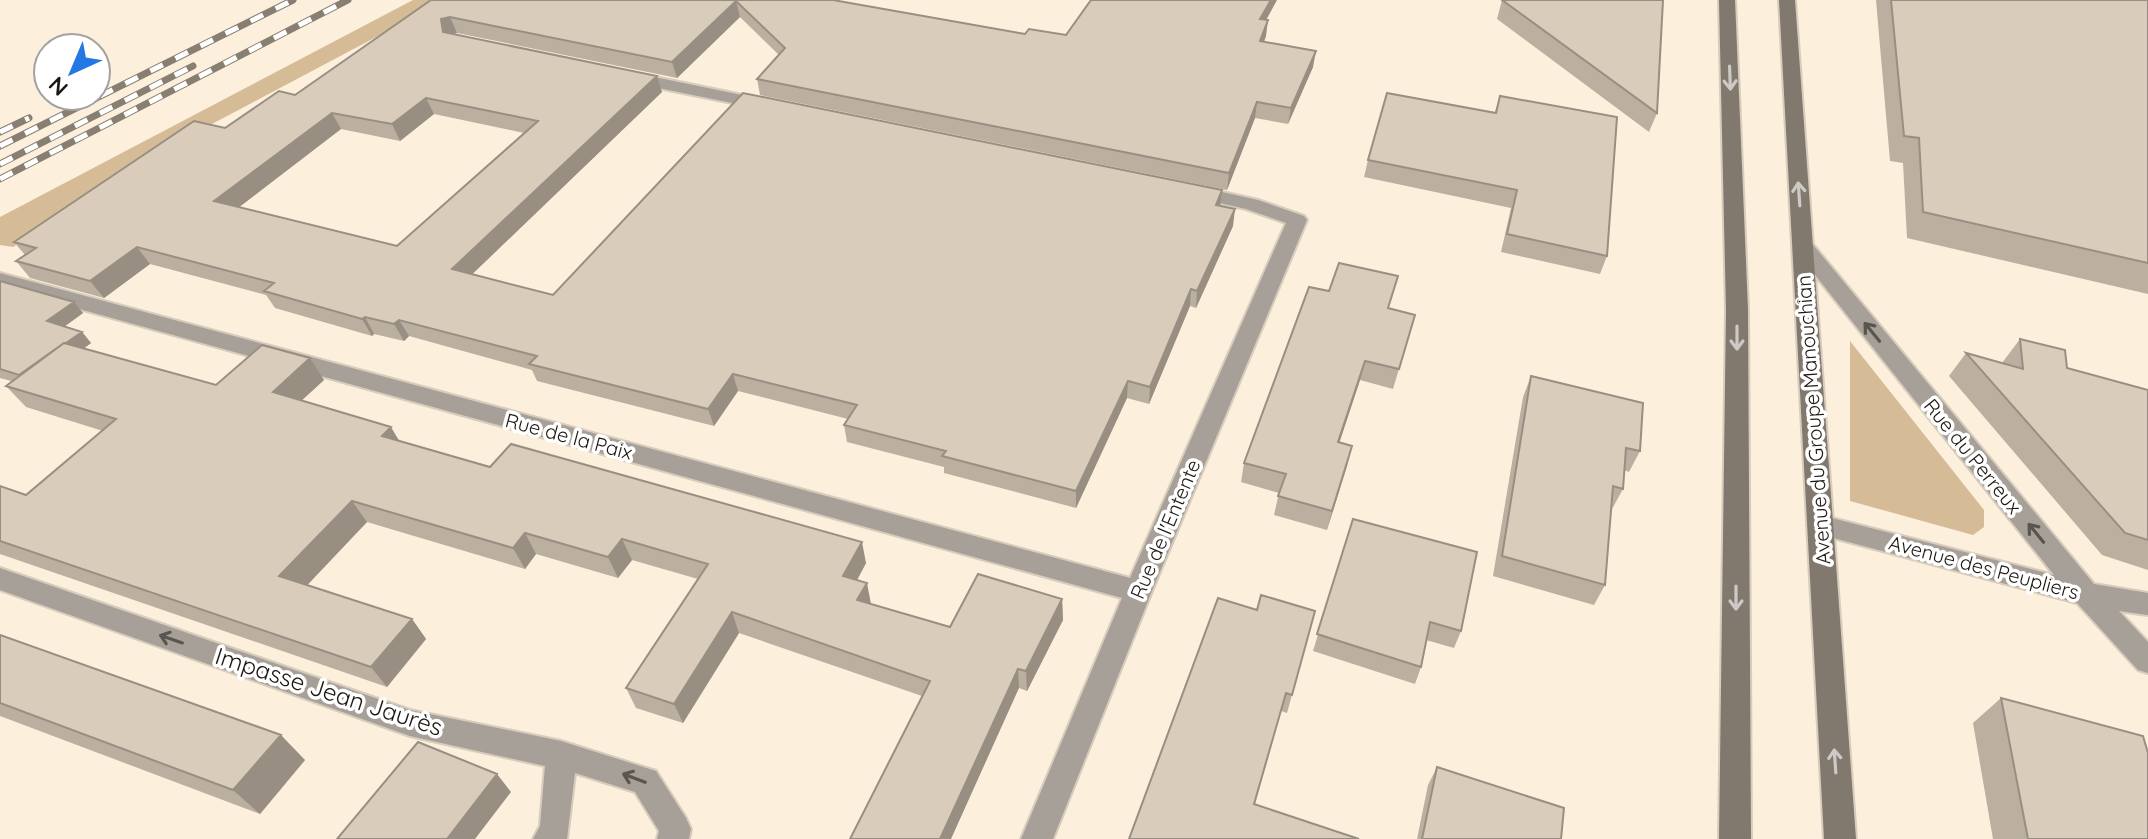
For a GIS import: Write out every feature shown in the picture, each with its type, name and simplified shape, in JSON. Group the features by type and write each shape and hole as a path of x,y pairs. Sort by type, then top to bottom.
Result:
{"street":[{"path":"1727,0 1737,310 1735,839"},
{"name":"Avenue du Groupe Manouchian","path":"1787,0 1840,839"},
{"path":"612,73 784,108"},
{"name":"Rue de l'Entente","path":"1037,839 1138,591 1297,220 1251,204 1173,188"},
{"name":"Rue du Perreux","path":"1803,246 2086,594 2148,661"},
{"name":"Rue de la Paix","path":"0,280 1138,591"},
{"name":"Avenue des Peupliers","path":"1820,525 2086,594 2148,604"},
{"name":"Impasse Jean Jaurès","path":"0,579 410,723 561,755 645,781 675,829 673,839"},
{"path":"549,839 555,831 561,755"}],"shaded area":[{"path":"413,0 446,0 193,134 13,247 0,245 0,217"},
{"path":"1850,341 1984,510 1984,527 1973,535 1850,501"}],"building":[{"path":"431,0 833,0 1025,34 1029,29 1066,35 1091,0 1271,0 1260,19 1268,20 1260,41 1316,51 1291,108 1257,102 1229,173 757,79 785,48 736,1 672,62 450,17 441,19 443,32 657,76 452,269 553,295 743,93 1222,190 1216,205 1235,209 1197,291 1191,289 1150,387 1128,381 1076,491 942,456 946,451 844,425 857,405 733,374 708,409 529,364 537,356 399,320 394,324 365,317 362,319 264,291 274,283 137,247 90,281 16,261 36,248 14,242 194,121 225,128 279,91 295,95","holes":["426,98 538,121 397,246 214,201 332,113 392,124"]},
{"path":"1502,0 1663,0 1657,113"},
{"path":"1891,0 2148,0 2148,263 1923,212 1919,138 1904,136"},
{"path":"1387,93 1496,113 1500,96 1617,117 1607,256 1507,234 1517,190 1368,160"},
{"path":"1339,263 1398,276 1388,308 1415,315 1399,369 1365,361 1338,442 1352,446 1332,511 1278,496 1286,474 1244,463 1309,287 1329,291"},
{"path":"0,281 74,302 47,321 82,332 19,375 0,369"},
{"path":"2020,339 2065,350 2067,368 2148,390 2148,540 2125,533 1966,353 2023,369"},
{"path":"64,343 216,385 262,345 310,358 273,392 391,427 382,436 490,467 511,444 862,542 843,576 867,583 857,600 950,627 978,574 1062,599 1026,671 1018,669 940,839 850,839 930,681 732,612 674,704 626,688 708,564 622,539 608,557 525,533 513,548 352,501 279,576 412,619 371,667 0,541 0,486 26,495 116,419 6,386"},
{"path":"1531,376 1643,403 1640,451 1626,448 1623,489 1613,486 1605,585 1502,556"},
{"path":"1353,519 1477,552 1461,631 1430,622 1421,667 1317,634"},
{"path":"1261,595 1315,611 1292,695 1286,693 1254,804 1359,839 1129,839 1218,598 1257,610"},
{"path":"0,635 281,735 233,790 0,703"},
{"path":"2001,698 2143,736 2148,753 2148,839 2028,839"},
{"path":"418,742 497,774 447,839 337,839"},
{"path":"1437,767 1564,808 1561,839 1422,839"}],"railway":[{"path":"0,146 293,0"},
{"path":"0,179 348,0"},
{"path":"0,164 193,66"},
{"path":"0,132 29,118"}]}
